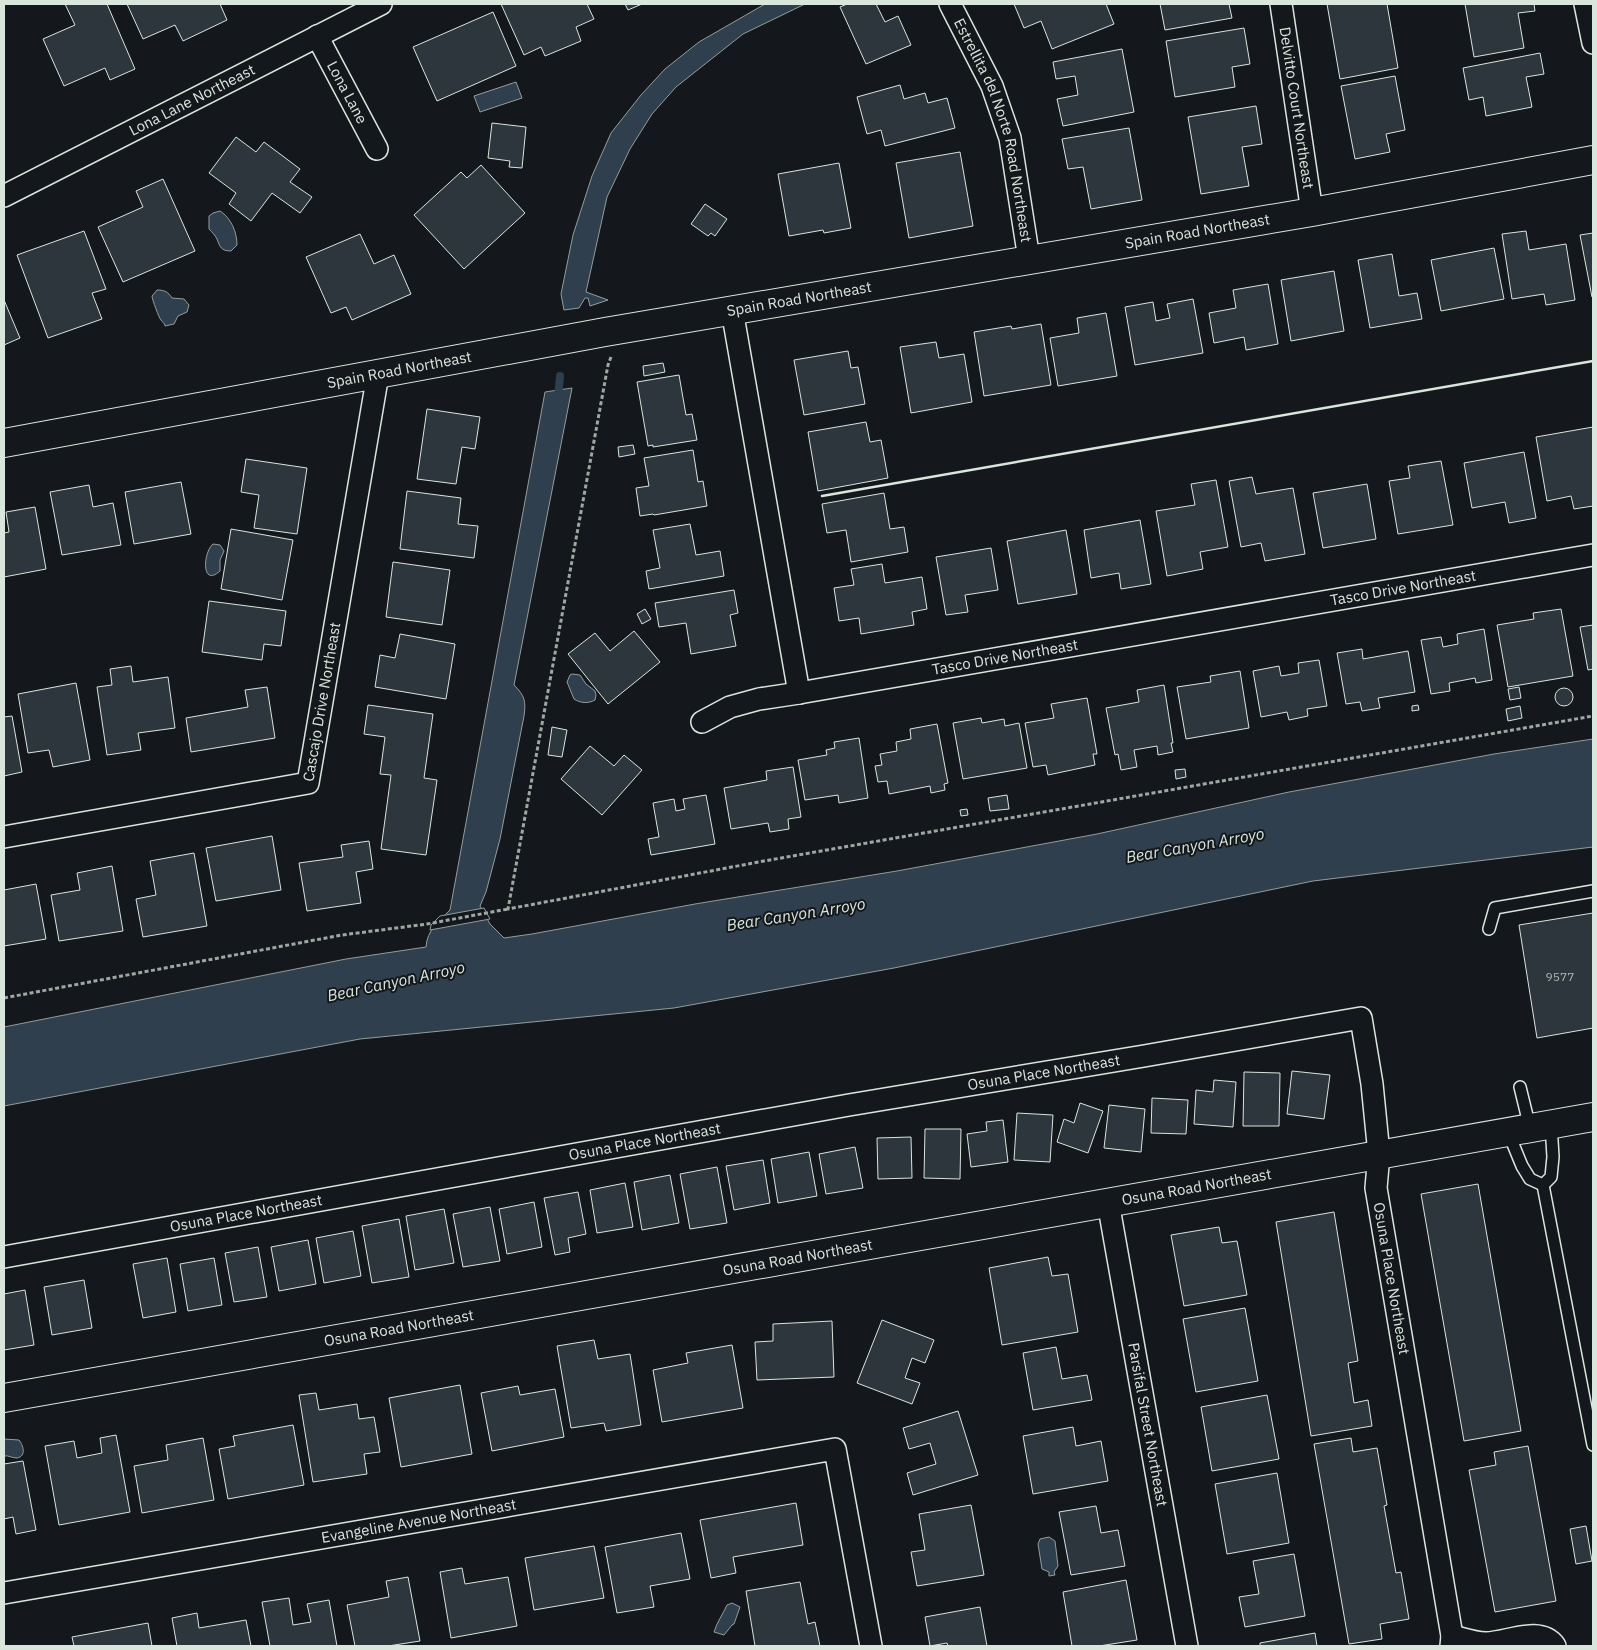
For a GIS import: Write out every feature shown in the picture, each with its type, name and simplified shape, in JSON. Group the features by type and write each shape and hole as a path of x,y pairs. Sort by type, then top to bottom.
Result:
{"street":[{"name":"Lona Lane Northeast","path":"4,196 381,4"},
{"name":"Estrellita del Norte Road Northeast","path":"950,4 992,86 1010,138 1029,259"},
{"name":"Delvitto Court Northeast","path":"1281,4 1312,212"},
{"path":"1585,4 1593,43"},
{"name":"Lona Lane","path":"317,36 377,149"},
{"name":"Spain Road Northeast","path":"4,443 613,330 1312,212 1593,160"},
{"path":"732,310 799,693"},
{"name":"Cascajo Drive Northeast","path":"4,837 308,783 378,374"},
{"name":"Tasco Drive Northeast","path":"702,722 737,705 759,699 1593,555"},
{"name":"Osuna Place Northeast","path":"4,1257 849,1104 1144,1056 1361,1018 1372,1084 1379,1154 1376,1188 1452,1641 1489,1643 1530,1636 1543,1636 1555,1646"},
{"name":"Osuna Road Northeast","path":"4,1398 1593,1117"},
{"name":"Parsifal Street Northeast","path":"1108,1202 1187,1646"},
{"name":"Evangeline Avenue Northeast","path":"4,1593 835,1449 871,1646"}],"lane":[{"path":"1489,929 1495,908 1593,891"},
{"path":"1520,1087 1530,1128 1553,1157 1551,1177 1543,1185"},
{"path":"1530,1128 1522,1166 1530,1179 1543,1185"},
{"path":"1543,1185 1593,1445"}],"path":[{"path":"508,909 613,330"},
{"path":"4,998 342,935 427,924 764,861 1593,716"}],"water":[{"path":"765,4 805,4 743,34 676,87 652,114 630,149 607,197 586,292 608,300 590,306 588,298 585,298 579,308 564,310 561,294 573,235 592,176 611,133 641,95 665,69 699,42"},
{"path":"516,82 522,98 480,112 474,96"},
{"path":"220,211 230,221 236,235 237,245 231,251 221,248 209,229 209,216"},
{"path":"157,290 166,292 172,298 184,299 189,305 187,312 178,316 174,324 165,326 160,319 152,296"},
{"name":"Bear Canyon Arroyo","path":"572,388 514,685 524,699 524,716 500,839 486,892 480,906 490,924 504,938 897,871 1097,834 1289,792 1494,754 1593,739 1593,847 1313,881 894,968 674,1008 360,1039 4,1106 4,1027 346,959 426,947 431,931 450,910 545,392"},
{"path":"213,544 220,545 224,551 220,560 220,571 214,575 209,575 206,561 207,554"},
{"path":"572,674 580,675 586,684 595,691 595,700 584,702 574,699 567,682"},
{"path":"4,1439 19,1440 23,1447 23,1453 20,1457 4,1456"},
{"path":"1049,1537 1055,1541 1058,1566 1054,1572 1055,1575 1049,1576 1049,1572 1042,1569 1038,1544 1040,1539"},
{"path":"732,1603 740,1607 734,1624 724,1635 714,1632 727,1605"}],"pier":[{"path":"484,908 490,919 430,930 431,925 440,916"}],"building":[{"path":"65,4 107,4 135,69 110,80 105,68 64,86 43,39 75,25"},
{"path":"127,4 220,4 227,20 183,41 175,25 143,39"},
{"path":"501,4 587,4 594,19 576,27 581,41 545,56 541,47 524,55"},
{"path":"625,4 642,4 628,10"},
{"path":"847,4 876,4 885,22 898,16 911,45 866,64 840,7"},
{"path":"1014,4 1106,4 1114,24 1052,49 1041,21 1024,28"},
{"path":"1160,4 1229,4 1232,18 1165,30"},
{"path":"1327,4 1387,4 1398,68 1340,79"},
{"path":"1465,4 1534,4 1535,11 1518,13 1524,48 1474,57"},
{"path":"493,12 516,66 437,101 413,47"},
{"path":"1244,28 1250,64 1232,67 1235,87 1175,97 1166,41"},
{"path":"1122,49 1134,112 1063,126 1057,99 1078,95 1075,76 1056,79 1053,62"},
{"path":"1540,53 1544,74 1526,77 1532,107 1486,116 1483,97 1469,100 1463,68"},
{"path":"1395,76 1405,130 1386,134 1390,152 1355,159 1341,86"},
{"path":"900,85 904,99 925,93 928,103 947,98 955,128 885,146 881,130 867,134 857,97"},
{"path":"1256,106 1262,144 1242,147 1249,186 1201,194 1188,117"},
{"path":"492,123 526,127 522,168 509,167 510,161 488,158"},
{"path":"1129,128 1142,200 1091,209 1083,167 1068,169 1062,139"},
{"path":"236,137 256,152 264,142 300,169 290,182 312,197 300,213 272,193 251,221 229,204 236,193 209,173"},
{"path":"960,152 973,226 909,238 896,163"},
{"path":"839,163 851,228 824,233 823,230 789,236 778,174"},
{"path":"481,165 525,213 464,269 414,215 461,172 467,178"},
{"path":"163,179 195,251 123,282 98,227 143,207 136,191"},
{"path":"705,204 727,219 715,236 711,233 708,236 691,224"},
{"path":"84,231 106,289 92,293 102,319 48,338 17,255"},
{"path":"1526,231 1529,250 1566,244 1575,300 1546,305 1544,294 1512,299 1502,234"},
{"path":"1593,233 1593,297 1592,297 1580,235"},
{"path":"360,234 374,264 394,255 411,294 352,320 346,307 331,313 306,257"},
{"path":"1494,248 1504,299 1441,311 1431,260"},
{"path":"1392,254 1399,296 1417,293 1422,319 1370,328 1358,260"},
{"path":"1334,271 1344,331 1291,341 1281,280"},
{"path":"1268,284 1278,344 1246,350 1244,337 1214,343 1209,313 1236,308 1233,290"},
{"path":"1193,299 1203,353 1135,365 1125,307 1153,302 1156,321 1170,318 1167,304"},
{"path":"4,300 20,338 4,345"},
{"path":"1106,313 1117,376 1058,386 1050,338 1079,333 1077,318"},
{"path":"1041,324 1051,385 984,396 974,332 1011,326 1012,329"},
{"path":"936,342 939,358 964,354 972,402 911,413 900,347"},
{"path":"848,351 851,368 858,367 865,404 804,415 794,360"},
{"path":"663,363 665,372 644,376 643,366"},
{"path":"679,375 686,415 692,414 697,440 653,447 653,445 648,446 637,382"},
{"path":"427,409 480,417 475,449 462,447 456,484 417,479"},
{"path":"866,422 870,442 881,440 888,478 818,491 808,432"},
{"path":"1593,427 1593,506 1574,509 1571,496 1547,501 1536,437"},
{"path":"633,445 635,454 619,457 618,447"},
{"path":"693,450 698,482 703,481 707,506 640,516 636,488 649,486 644,458"},
{"path":"1524,452 1536,518 1509,523 1505,502 1472,508 1464,463"},
{"path":"246,459 307,468 297,534 254,528 259,495 241,492"},
{"path":"1441,461 1453,525 1398,534 1389,481 1410,478 1408,466"},
{"path":"1252,477 1256,494 1293,488 1305,554 1265,561 1261,543 1241,547 1229,481"},
{"path":"1216,480 1228,547 1200,552 1203,569 1167,576 1156,511 1195,505 1191,484"},
{"path":"181,482 191,534 134,544 125,492"},
{"path":"1367,484 1376,539 1323,548 1313,493"},
{"path":"89,485 93,507 113,503 121,545 62,555 50,492"},
{"path":"407,491 461,498 458,524 478,526 474,558 400,549"},
{"path":"884,493 890,529 904,527 908,552 851,562 846,530 827,533 822,504"},
{"path":"35,507 46,569 4,577 4,533 9,532 6,512"},
{"path":"1140,520 1151,584 1121,589 1119,573 1091,578 1084,530"},
{"path":"690,524 696,555 720,551 724,576 649,589 646,571 660,568 653,530"},
{"path":"231,529 293,540 282,600 221,589"},
{"path":"1066,530 1077,594 1018,604 1007,541"},
{"path":"991,548 998,590 965,595 968,612 946,615 936,557"},
{"path":"393,562 450,570 442,625 386,617"},
{"path":"882,564 885,583 922,577 927,609 912,612 914,625 861,634 859,618 839,621 834,588 854,585 851,569"},
{"path":"734,590 738,613 730,615 736,646 691,654 686,623 659,627 655,603"},
{"path":"209,601 286,611 281,646 264,644 262,660 202,652"},
{"path":"645,609 651,619 642,624 637,614"},
{"path":"1561,609 1573,676 1508,687 1497,625 1534,619 1533,613"},
{"path":"1593,625 1593,669 1588,670 1580,627"},
{"path":"1484,629 1492,680 1476,683 1475,678 1449,683 1450,691 1431,694 1421,640 1441,637 1443,647 1458,644 1457,634"},
{"path":"634,631 660,662 608,704 568,654 595,633 610,651"},
{"path":"400,634 455,644 446,699 375,687 380,655 395,658"},
{"path":"1362,649 1363,659 1408,651 1415,692 1378,698 1380,708 1362,711 1360,702 1346,704 1337,653"},
{"path":"1319,660 1327,706 1307,709 1308,716 1289,720 1287,712 1261,717 1253,671 1279,666 1281,676 1299,673 1298,663"},
{"path":"131,666 133,682 168,677 175,728 138,733 141,750 107,755 97,687 112,685 110,669"},
{"path":"1240,671 1249,728 1186,739 1177,687 1211,682 1210,676"},
{"path":"76,683 90,760 53,767 49,750 28,753 18,694"},
{"path":"1164,685 1173,752 1158,755 1157,746 1134,750 1137,767 1121,770 1118,754 1115,755 1106,708 1139,702 1137,690"},
{"path":"267,687 275,738 191,752 186,718 248,707 245,690"},
{"path":"1519,687 1521,698 1510,700 1508,689"},
{"path":"1564,688 1570,691 1573,697 1570,703 1564,706 1558,703 1555,697 1558,691"},
{"path":"1087,698 1097,754 1093,754 1095,765 1048,775 1046,765 1033,767 1025,723 1054,718 1051,704"},
{"path":"368,705 433,714 424,778 437,780 426,855 381,849 391,775 380,774 385,737 364,734"},
{"path":"1418,705 1419,710 1412,711 1412,706"},
{"path":"1520,706 1522,718 1508,721 1506,709"},
{"path":"12,716 22,772 4,776 4,717"},
{"path":"981,718 982,723 1004,719 1005,726 1019,723 1027,768 963,779 953,723"},
{"path":"937,724 948,783 944,784 945,790 931,793 930,786 889,794 887,781 878,782 875,766 882,765 880,754 897,751 896,742 911,739 910,729"},
{"path":"552,727 567,730 562,757 548,755"},
{"path":"859,738 868,798 839,803 838,795 805,800 798,760 827,755 826,750 835,748 834,742"},
{"path":"590,746 614,766 624,755 642,770 602,815 561,779"},
{"path":"793,767 801,817 788,819 789,829 770,832 768,823 731,829 724,788 767,780 766,771"},
{"path":"1185,769 1186,777 1176,779 1175,770"},
{"path":"706,795 715,844 651,855 648,839 659,837 653,803 674,799 676,811 685,809 683,799"},
{"path":"1007,795 1009,809 990,811 988,798"},
{"path":"967,809 968,815 961,816 960,810"},
{"path":"272,836 281,890 216,901 206,848"},
{"path":"369,841 373,869 356,872 361,903 307,911 299,863 343,857 341,845"},
{"path":"194,853 207,926 143,937 136,899 156,895 150,861"},
{"path":"112,866 123,931 59,941 51,895 80,890 77,873"},
{"path":"36,884 46,939 4,946 4,890"},
{"path":"1593,913 1593,1028 1537,1038 1519,925"},
{"path":"1292,1071 1330,1075 1324,1119 1287,1114"},
{"path":"1244,1072 1280,1073 1279,1126 1243,1126"},
{"path":"1214,1080 1236,1082 1233,1127 1194,1124 1196,1090 1213,1092"},
{"path":"1152,1098 1188,1100 1186,1134 1151,1133"},
{"path":"1080,1103 1103,1111 1088,1153 1057,1142 1064,1119 1074,1123"},
{"path":"1109,1105 1145,1109 1141,1152 1104,1148"},
{"path":"1017,1113 1053,1115 1050,1162 1014,1160"},
{"path":"1003,1120 1008,1162 971,1167 967,1134 987,1131 986,1122"},
{"path":"925,1129 961,1129 960,1179 924,1178"},
{"path":"911,1137 912,1178 878,1179 877,1138"},
{"path":"855,1147 863,1188 826,1194 819,1154"},
{"path":"809,1152 817,1196 778,1203 771,1159"},
{"path":"763,1160 770,1203 734,1210 726,1166"},
{"path":"717,1167 727,1223 690,1229 680,1174"},
{"path":"670,1175 679,1223 642,1230 634,1182"},
{"path":"625,1183 633,1227 597,1233 590,1190"},
{"path":"1478,1184 1521,1431 1464,1441 1421,1194"},
{"path":"578,1192 586,1234 568,1238 570,1252 555,1255 544,1198"},
{"path":"534,1202 542,1247 507,1254 499,1209"},
{"path":"490,1207 500,1261 463,1267 453,1214"},
{"path":"444,1209 454,1263 415,1270 406,1216"},
{"path":"1334,1212 1358,1361 1348,1363 1354,1403 1368,1400 1372,1426 1311,1436 1276,1222"},
{"path":"399,1219 409,1277 372,1283 362,1226"},
{"path":"1219,1227 1222,1243 1237,1241 1247,1295 1184,1306 1171,1235"},
{"path":"353,1231 361,1276 324,1283 316,1238"},
{"path":"308,1240 316,1284 279,1291 271,1247"},
{"path":"258,1247 267,1297 234,1302 225,1253"},
{"path":"1048,1257 1052,1276 1068,1274 1078,1332 1002,1345 989,1268"},
{"path":"167,1258 176,1312 143,1318 133,1264"},
{"path":"214,1258 222,1305 188,1311 180,1264"},
{"path":"84,1280 92,1328 52,1335 44,1287"},
{"path":"25,1290 34,1345 4,1350 4,1294"},
{"path":"1245,1308 1258,1381 1196,1392 1183,1319"},
{"path":"882,1320 934,1340 925,1363 912,1358 905,1378 920,1383 912,1404 857,1383"},
{"path":"832,1321 834,1377 757,1380 755,1342 773,1341 773,1324"},
{"path":"594,1340 598,1359 630,1354 641,1425 606,1431 604,1423 571,1428 557,1346"},
{"path":"732,1345 743,1408 662,1422 653,1370 688,1363 686,1353"},
{"path":"1056,1347 1062,1379 1087,1375 1092,1400 1033,1410 1023,1353"},
{"path":"460,1385 472,1454 401,1467 389,1398"},
{"path":"518,1386 520,1395 555,1389 564,1437 492,1451 481,1393"},
{"path":"316,1393 319,1410 357,1404 359,1419 374,1417 380,1452 364,1454 367,1474 313,1482 299,1395"},
{"path":"1267,1395 1279,1459 1212,1471 1201,1407"},
{"path":"958,1411 978,1475 913,1495 907,1473 936,1464 930,1443 909,1449 903,1428"},
{"path":"293,1425 304,1485 228,1499 219,1449 235,1446 233,1436"},
{"path":"1073,1427 1076,1446 1101,1441 1108,1481 1033,1494 1023,1436"},
{"path":"116,1435 130,1512 59,1525 45,1446 74,1441 77,1458 102,1453 100,1438"},
{"path":"203,1438 214,1500 142,1513 134,1466 168,1460 166,1445"},
{"path":"1351,1438 1353,1452 1377,1448 1387,1505 1384,1506 1396,1573 1401,1572 1409,1619 1380,1624 1382,1639 1349,1644 1314,1444"},
{"path":"1528,1446 1556,1601 1495,1612 1469,1470 1496,1465 1494,1452"},
{"path":"23,1461 36,1530 16,1534 13,1517 4,1519 4,1464"},
{"path":"1277,1473 1289,1543 1227,1554 1215,1484"},
{"path":"796,1503 803,1545 733,1557 736,1573 711,1578 700,1520"},
{"path":"971,1505 984,1575 917,1586 911,1552 925,1550 919,1514"},
{"path":"1096,1506 1101,1533 1118,1530 1125,1566 1071,1575 1059,1512"},
{"path":"1586,1526 1592,1561 1576,1564 1570,1529"},
{"path":"681,1533 690,1579 650,1586 654,1607 617,1613 605,1547"},
{"path":"594,1546 604,1598 534,1610 525,1558"},
{"path":"1294,1554 1305,1616 1245,1627 1239,1597 1259,1594 1253,1561"},
{"path":"462,1568 465,1584 508,1577 517,1626 451,1638 440,1572"},
{"path":"408,1577 420,1641 388,1646 355,1646 347,1605 389,1597 386,1581"},
{"path":"1126,1580 1137,1640 1099,1646 1072,1646 1063,1592"},
{"path":"800,1582 808,1624 815,1622 820,1646 755,1646 746,1591"},
{"path":"289,1598 293,1625 311,1622 307,1604 329,1600 337,1646 270,1646 262,1602"},
{"path":"980,1607 987,1646 948,1646 947,1643 930,1646 925,1617"},
{"path":"197,1613 199,1628 246,1620 251,1646 177,1646 172,1618"},
{"path":"148,1623 152,1646 74,1646 72,1637"},
{"path":"1315,1633 1317,1646 1260,1646 1260,1643"}],"waterway":[{"path":"558,399 560,376"}],"wall":[{"path":"822,496 1593,361"}]}
